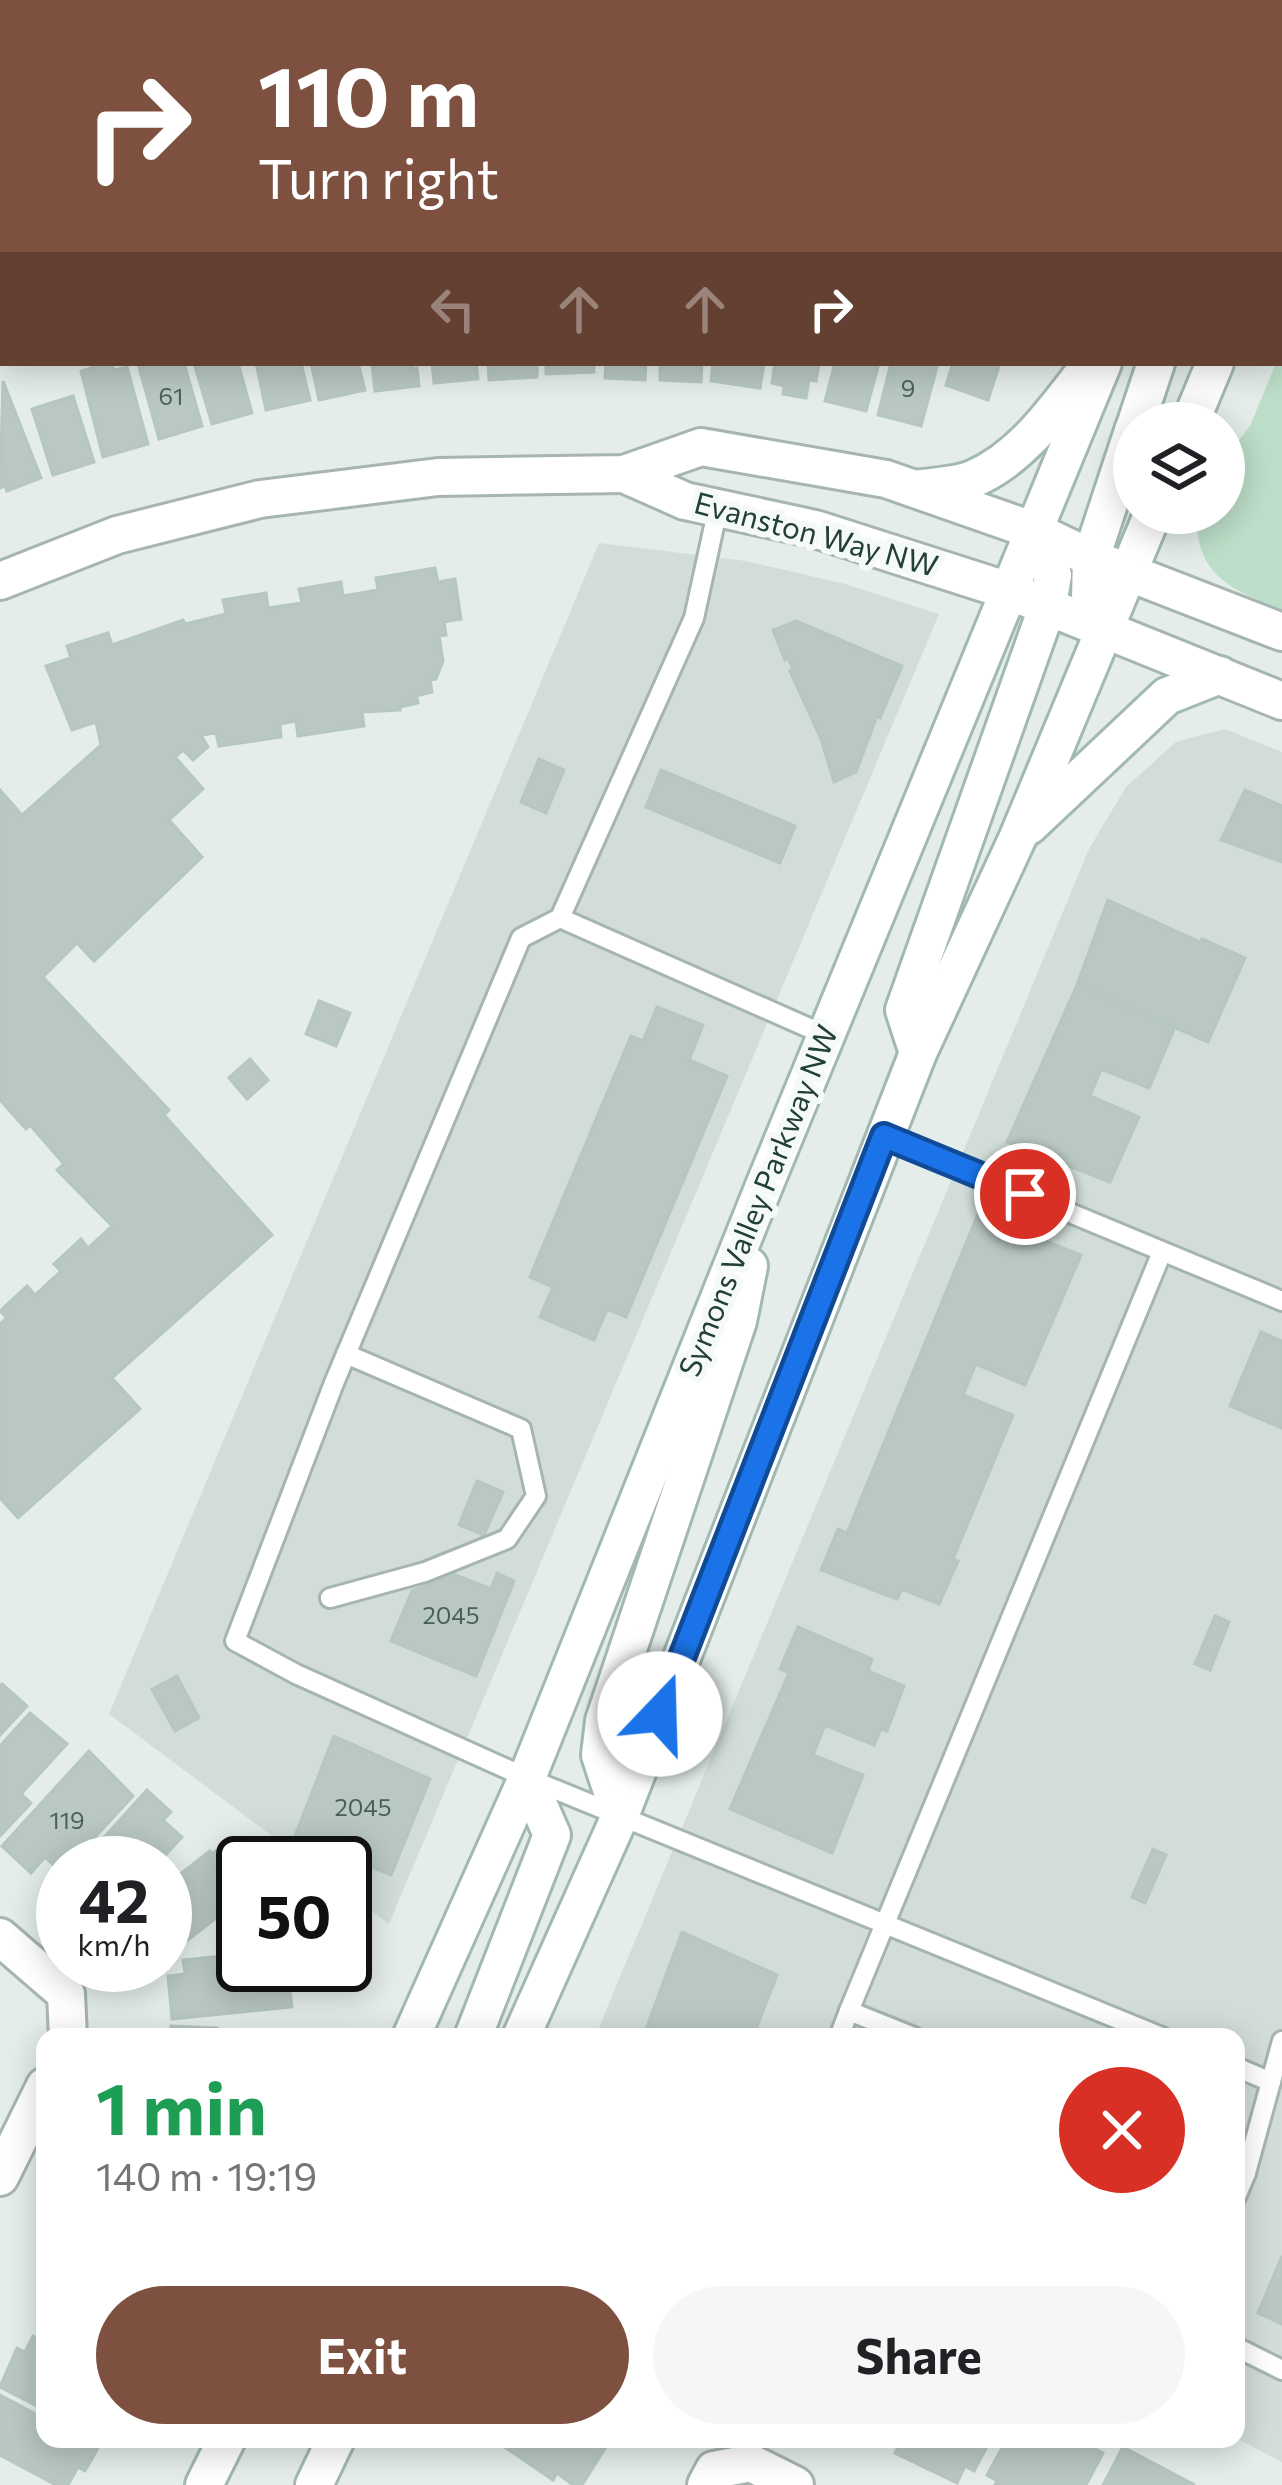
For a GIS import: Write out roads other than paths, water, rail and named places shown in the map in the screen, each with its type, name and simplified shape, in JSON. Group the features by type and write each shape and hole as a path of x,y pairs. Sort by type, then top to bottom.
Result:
{"main road":[{"path":"916,489 969,481 1001,464 1043,425 1089,366"},
{"name":"Symons Valley Parkway NW","path":"415,2028 527,1778 825,1035 1101,366"},
{"path":"1143,402 1155,366"},
{"path":"1199,402 1214,366"},
{"name":"Evanston Way NW","path":"0,581 117,535 260,499 438,477 624,474 701,447 886,479 1035,531 1091,558 1282,632"},
{"name":"Evanston Way NW","path":"624,474 685,501 815,529 1009,591 1282,700"},
{"path":"1106,628 1090,599 1091,558 1113,492"},
{"path":"918,1053 904,1010 1048,605 1053,575 1035,531"},
{"path":"525,2028 620,1816 918,1053 1018,837 1145,534"},
{"path":"1018,837 1167,696 1220,675"},
{"path":"620,1816 600,1755 604,1721 738,1321 764,1186"},
{"path":"477,2028 552,1835 527,1778"},
{"path":"0,1937 66,1994 68,2028"},
{"path":"0,2177 36,2104"},
{"path":"204,2485 222,2448"},
{"path":"314,2485 332,2448"},
{"path":"706,2485 714,2470 751,2463 795,2485"}],"lane":[{"path":"718,508 694,618 560,918 521,938 346,1354 236,1641 296,1674 527,1778 1140,2028"},
{"path":"560,918 825,1035"},
{"path":"884,1136 1282,1301"},
{"path":"842,2028 1162,1252"},
{"path":"330,1598 424,1572 506,1539 536,1496 521,1429 346,1354"},
{"path":"849,2011 892,2028"},
{"path":"1245,2159 1282,2042"},
{"path":"1245,2071 1271,2082"},
{"path":"1245,2352 1282,2370"}]}
